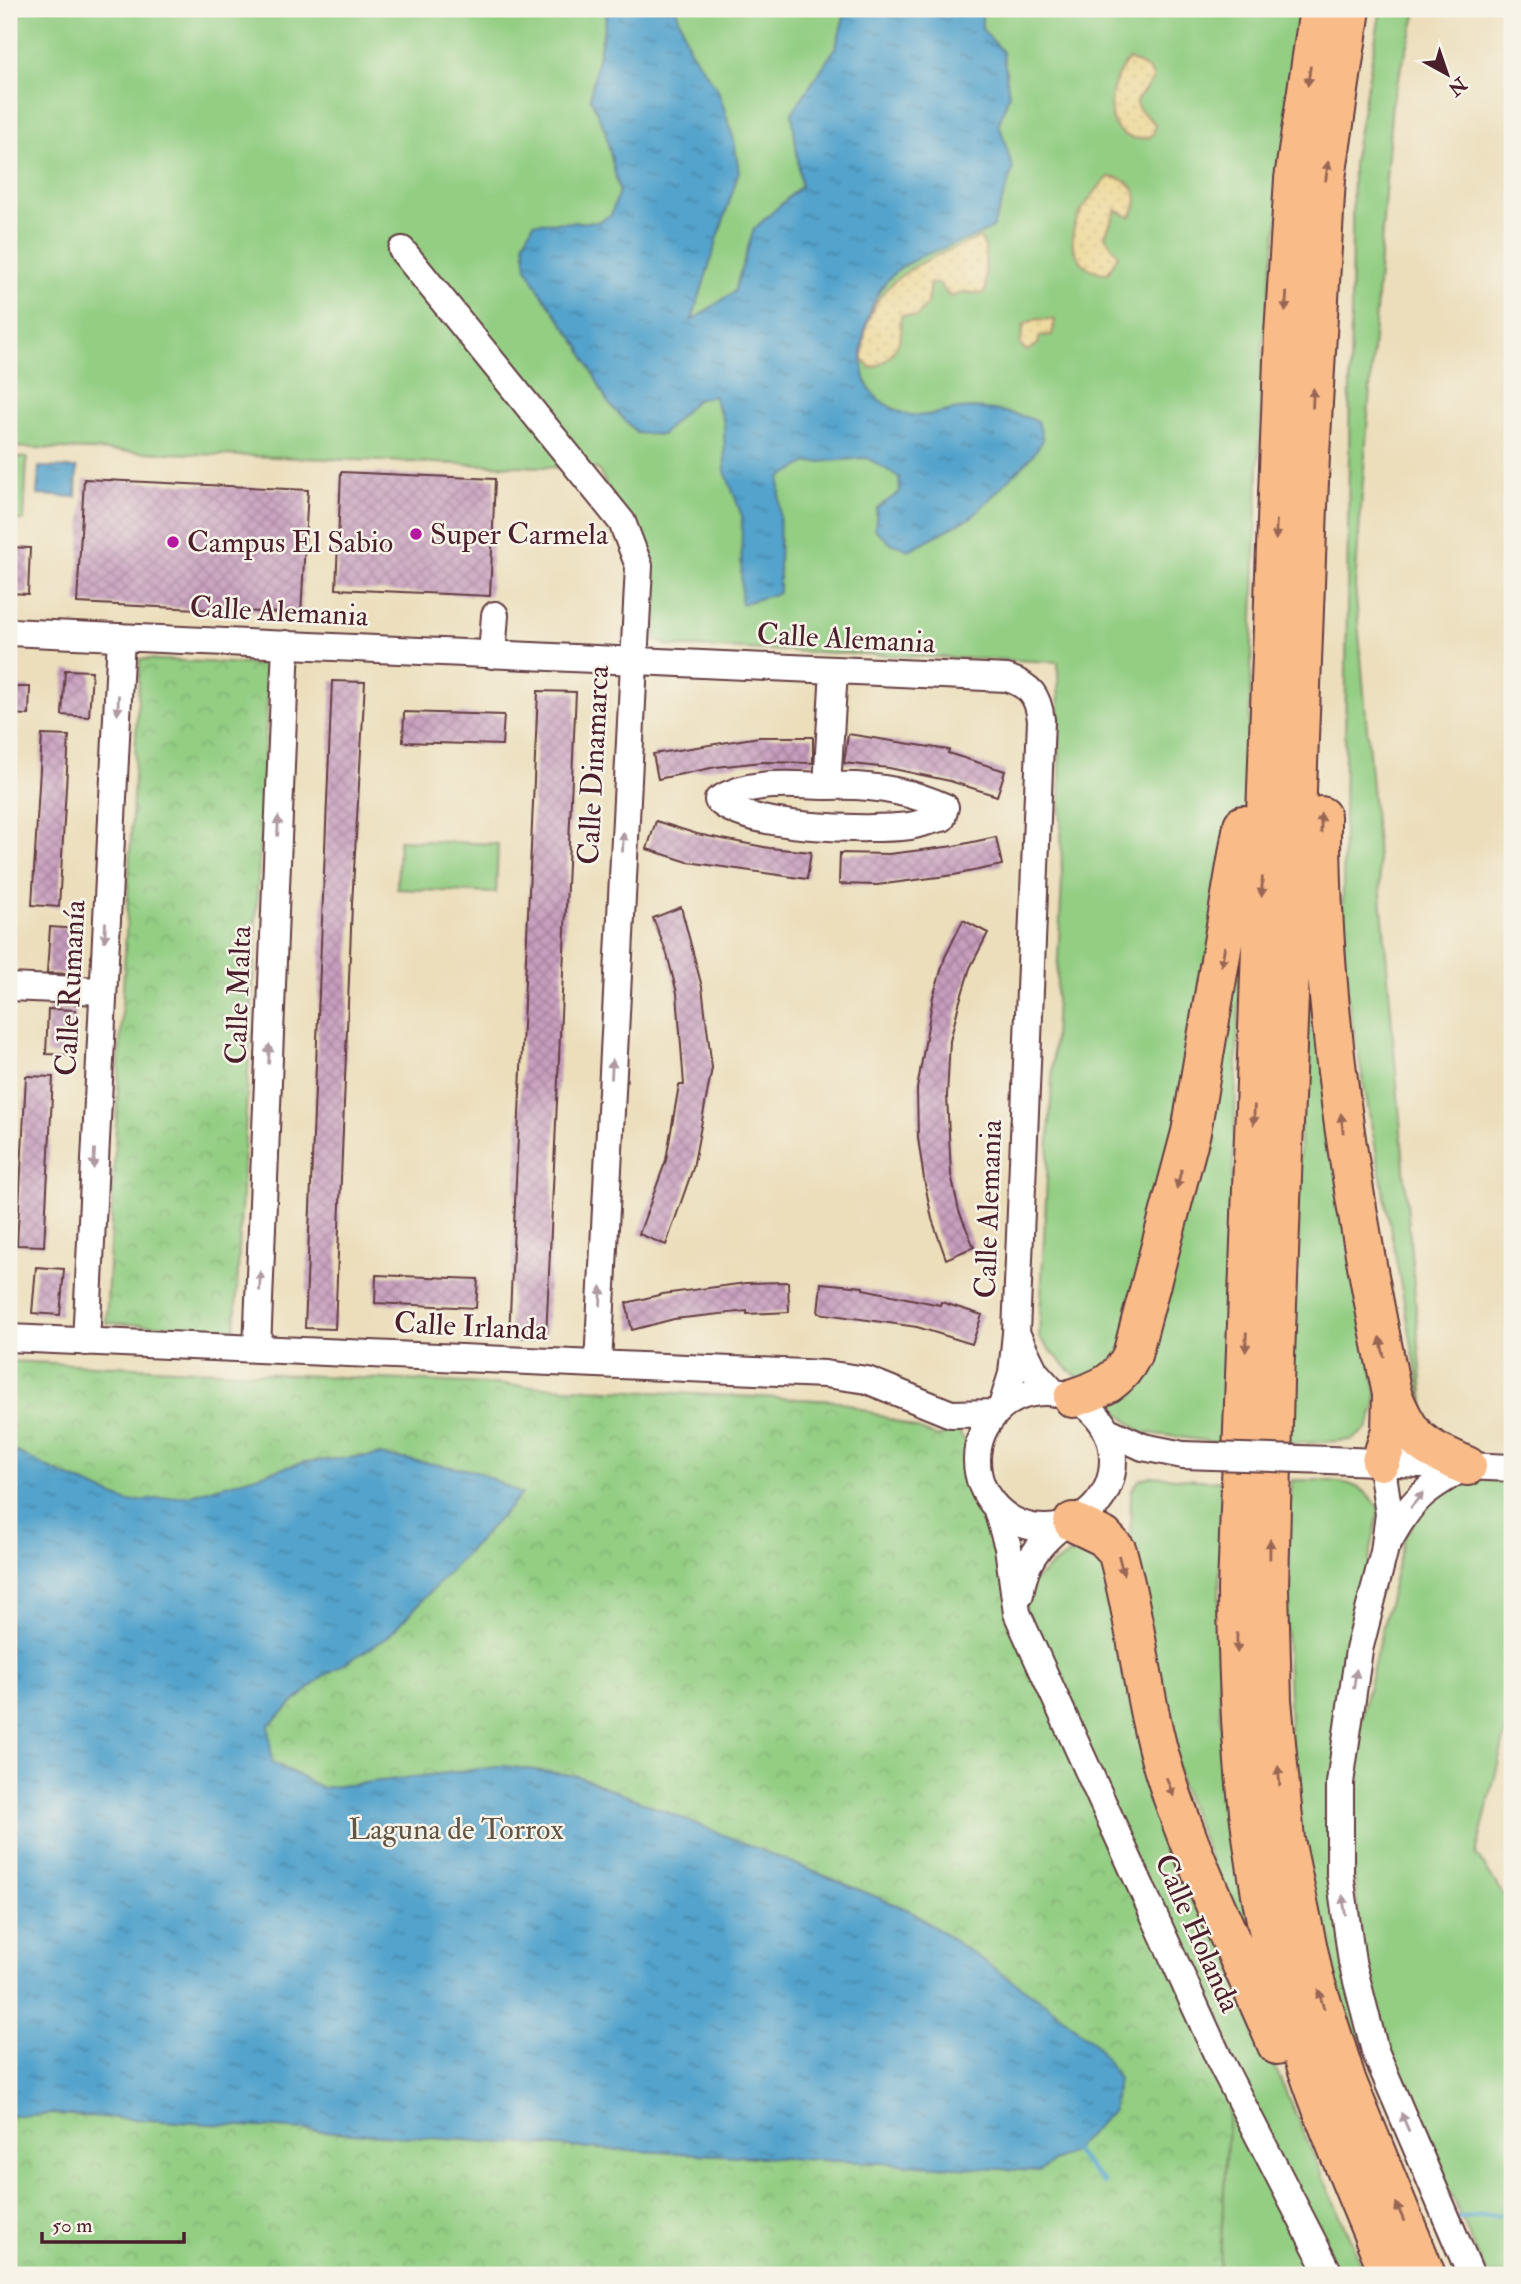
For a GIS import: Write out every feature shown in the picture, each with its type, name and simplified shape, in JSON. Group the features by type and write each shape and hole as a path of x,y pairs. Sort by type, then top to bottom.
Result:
{"highway":[{"path":"1319,9 1294,178 1283,334 1237,1590 1238,1707 1254,1851 1266,1921 1283,1993 1340,2157 1390,2275"},
{"path":"1351,9 1326,178 1310,455 1274,1382 1269,1588 1272,1700 1285,1840 1314,1978 1347,2082 1426,2275"},
{"path":"1310,455 1323,498 1320,898 1326,997 1345,1151 1392,1394 1405,1425 1423,1446 1467,1465"},
{"path":"1064,1396 1112,1383 1124,1372 1156,1274 1191,1132 1204,1066 1251,768 1268,721"},
{"path":"1381,1461 1391,1430 1392,1394"},
{"path":"1066,1524 1104,1537 1117,1551 1143,1690 1165,1775 1210,1892 1302,2105 1340,2157"}],"street":[{"name":"Calle Dinamarca","path":"402,250 622,522 639,566 597,1364"},
{"path":"492,654 495,615"},
{"name":"Calle Alemania","path":"9,632 1007,678 1024,684 1038,698 1041,720 1016,1333 1012,1374 998,1410"},
{"name":"Calle Rumanía","path":"86,1342 121,637"},
{"name":"Calle Malta","path":"257,1349 286,644"},
{"path":"827,786 834,670"},
{"path":"862,784 922,796 945,807 942,818 910,825 841,827 756,818 728,810 718,800 734,790 765,786 827,786 862,784"},
{"path":"9,987 102,991"},
{"name":"Calle Alemania","path":"1016,1333 1035,1372 1064,1396"},
{"name":"Calle Irlanda","path":"9,1338 825,1374 867,1380 925,1406 951,1414 998,1410"},
{"path":"1017,1613 1025,1566 1033,1552 1066,1524 1089,1512 1102,1497 1110,1480 1113,1463 1106,1430 1093,1412 1064,1396 1034,1393 998,1410 980,1440 977,1457 984,1491 998,1510 1024,1525 1042,1528 1066,1524"},
{"name":"Calle Irlanda","path":"925,1406 947,1421 977,1457"},
{"path":"1106,1430 1143,1447 1184,1455 1512,1468"},
{"path":"1110,1480 1125,1468 1144,1460 1184,1455"},
{"path":"1381,1461 1389,1514 1384,1552 1359,1650 1340,1783 1340,1874 1352,1962 1375,2051 1471,2275"},
{"path":"1384,1552 1402,1518 1426,1489 1467,1465"},
{"name":"Calle Holanda","path":"998,1510 1008,1547 1017,1613 1220,2061 1330,2275"}],"green space":[{"path":"9,9 1303,9 1263,344 1223,1443 1141,1432 1066,1367 1039,1338 1062,879 1058,662 670,646 656,641 647,563 598,469 9,447"},
{"path":"1381,9 1418,9 1392,101 1355,586 1425,1416 1342,966 1353,163"},
{"path":"9,457 27,458 24,520 9,520"},
{"path":"140,659 269,665 235,1329 106,1323"},
{"path":"399,840 498,844 496,893 397,889"},
{"path":"1310,906 1377,1401 1368,1428 1352,1440 1287,1444"},
{"name":"Laguna de Torrox","path":"9,1361 839,1401 939,1437 956,1428 972,1451 986,1487 1015,1606 1230,2088 1219,2275 9,2275"},
{"path":"1151,1476 1223,1482 1219,1589 1221,1732 1236,1853 1264,1993 1181,1785 1130,1538 1131,1492 1139,1480"},
{"path":"1292,1480 1342,1482 1352,1485 1371,1498 1379,1509 1335,1736 1362,2049 1331,1980 1304,1864 1291,1751 1285,1599"},
{"path":"1471,1480 1512,1481 1512,1707 1476,1854 1512,1908 1512,2275 1486,2275 1386,2044 1361,1943 1349,1828 1354,1748 1404,1538 1432,1497"},
{"path":"1086,1546 1107,1556 1238,1983 1366,2275 1219,2275 1230,2088 1015,1606 1046,1570"}],"sand":[{"path":"1129,59 1148,69 1154,78 1136,101 1138,108 1155,124 1154,133 1148,138 1132,138 1121,132 1114,123 1111,111 1115,83"},
{"path":"1109,177 1130,185 1134,190 1136,202 1130,217 1116,210 1105,236 1118,255 1108,273 1092,269 1079,259 1072,236 1084,207"},
{"path":"980,238 985,246 986,290 982,294 964,292 950,297 938,283 930,284 927,304 917,317 902,315 900,337 895,349 882,363 871,368 863,360 865,333 872,311 883,293 898,278 916,266"},
{"path":"1037,319 1055,320 1052,335 1040,336 1038,344 1027,351 1020,345 1024,324"}],"water":[{"path":"608,9 676,9 690,50 718,90 734,140 739,171 692,320 734,292 754,229 801,186 792,113 836,47 846,9 982,9 982,29 1003,52 1009,95 999,123 1013,169 993,228 931,252 896,272 878,294 872,307 862,353 868,387 888,405 906,414 926,415 979,408 1038,421 1043,440 1032,456 972,517 909,550 890,543 875,529 877,508 900,492 899,477 867,458 806,463 780,478 779,593 741,604 742,516 725,471 724,422 713,396 696,400 662,435 637,433 608,403 579,346 539,290 527,268 524,242 534,223 597,222 611,215 619,191 605,130 590,97"},
{"path":"39,467 77,468 76,497 37,495"},
{"name":"Laguna de Torrox","path":"9,1448 128,1502 191,1495 304,1462 379,1455 476,1471 522,1494 387,1638 322,1677 269,1725 272,1762 322,1788 505,1766 578,1776 909,1910 1054,2009 1099,2048 1118,2079 1112,2111 1073,2150 1039,2171 616,2150 54,2114 9,2116"}],"building":[{"name":"Super Carmela","path":"341,472 495,479 490,596 336,589"},
{"path":"84,479 308,490 301,614 77,603"},
{"path":"9,547 30,548 28,594 9,593"},
{"path":"65,670 92,671 89,717 62,715"},
{"path":"332,681 365,682 352,904 335,1329 305,1328"},
{"path":"9,687 30,687 29,715 9,714"},
{"path":"538,691 576,692 546,1338 509,1337"},
{"path":"404,712 504,715 502,745 403,742"},
{"path":"848,734 949,750 948,753 1005,771 997,796 950,781 889,768 844,763"},
{"path":"42,735 69,736 59,907 32,905"},
{"path":"759,737 813,737 813,763 762,762 716,767 658,779 653,754"},
{"path":"656,821 697,834 769,848 811,852 807,879 688,862 647,849"},
{"path":"996,837 1002,865 954,875 877,885 839,884 840,853 889,854 954,846"},
{"path":"681,907 702,987 712,1068 693,1168 666,1245 639,1234 666,1160 679,1085 684,1085 677,993 667,954 653,918"},
{"path":"963,920 988,933 970,968 959,1004 950,1041 947,1096 951,1174 959,1211 974,1247 946,1259 932,1219 924,1179 918,1138 917,1089 933,997 945,957"},
{"path":"50,927 79,929 76,974 47,973"},
{"path":"48,1009 76,1010 73,1055 46,1054"},
{"path":"26,1076 53,1077 44,1246 17,1245"},
{"path":"36,1267 64,1269 60,1315 32,1313"},
{"path":"376,1275 478,1279 476,1308 375,1303"},
{"path":"788,1282 789,1312 747,1314 747,1311 674,1319 632,1330 626,1303 663,1294 746,1283"},
{"path":"821,1283 863,1287 940,1305 941,1302 982,1315 972,1344 917,1327 818,1313"}],"waterway":[{"path":"1073,2150 1104,2183"},
{"path":"1456,2218 1512,2214"}],"place":[{"name":"Super Carmela","path":"416,534"},
{"name":"Campus El Sabio","path":"173,542"}]}
